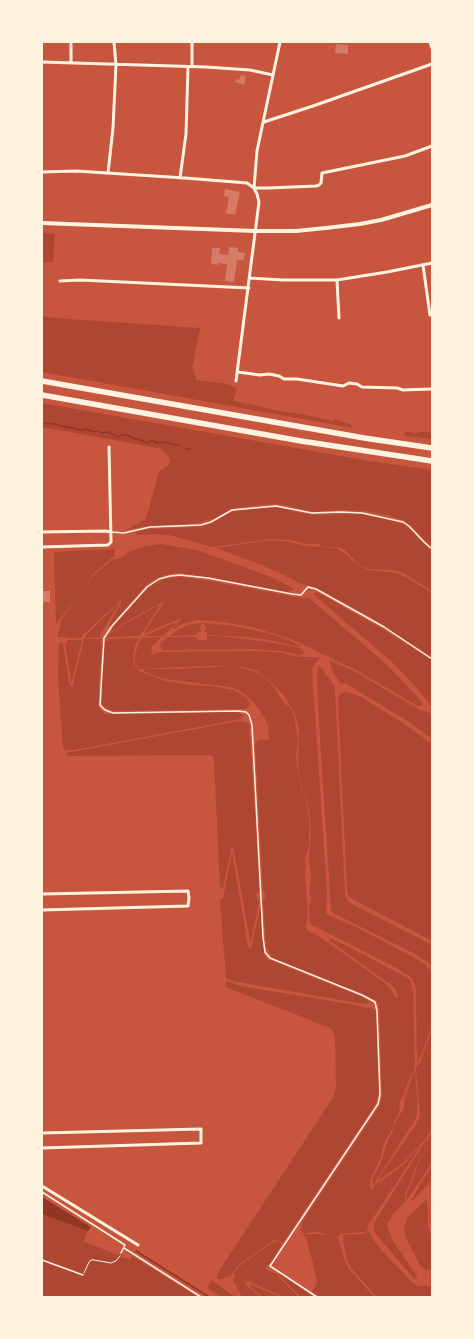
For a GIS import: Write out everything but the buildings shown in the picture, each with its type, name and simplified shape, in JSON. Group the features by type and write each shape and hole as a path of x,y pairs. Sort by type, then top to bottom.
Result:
{"highway":[{"path":"42,381 432,448"},
{"path":"42,395 294,439 432,460"}],"main road":[{"path":"42,223 255,231 326,228 381,220 432,205"}],"street":[{"path":"71,42 71,63"},
{"path":"108,173 113,128 116,65 114,42"},
{"path":"180,178 186,134 192,42"},
{"path":"236,381 259,202 254,188 257,151 280,42"},
{"path":"430,42 432,48"},
{"path":"42,62 250,70 273,75"},
{"path":"264,122 432,64"},
{"path":"42,172 70,171 180,178 246,183 254,188 320,185 322,173 405,156 432,146"},
{"path":"250,278 283,280 337,280 432,263"},
{"path":"423,265 430,315"},
{"path":"60,281 80,280 248,288"},
{"path":"337,280 338,318"},
{"path":"238,372 260,375 269,374 279,376 284,379 297,379 343,386 349,383 357,384 362,387 397,388 403,390 432,389"},
{"path":"42,547 108,545 112,542 109,446"},
{"path":"42,532 111,532"},
{"path":"42,894 188,891 189,898 188,906 42,910"},
{"path":"42,1133 201,1129 201,1143 42,1148"},
{"path":"42,1186 138,1245"}],"lane":[{"path":"111,532 124,533 150,527 201,525 210,522 232,510 276,506 312,513 362,513 403,522 432,548"},
{"path":"317,1297 270,1266 378,1104 380,1095 377,1011 375,1002 362,995 270,958 265,952 252,725 249,715 246,712 238,711 113,713 106,710 100,705 104,638 112,626 147,587 159,579 180,575 208,578 301,595 308,587 316,589 384,627 432,659"},
{"path":"42,1192 125,1245 124,1248 201,1297"},
{"path":"121,1253 124,1248"},
{"path":"42,1260 83,1275"}],"path":[{"path":"83,1275 91,1260 111,1263 116,1261 121,1253"}],"shaded area":[{"path":"42,233 55,234 53,262 42,262"},
{"path":"42,316 200,328 192,368 196,380 227,384 237,388 234,399 235,401 332,421 336,419 350,424 353,428 42,372"},
{"path":"42,403 369,461 432,470 432,547 403,520 386,515 365,511 342,510 312,512 285,505 274,504 231,509 216,518 193,524 147,526 126,530 146,519 159,471 168,466 170,461 168,456 161,449 42,427"},
{"path":"405,432 416,434 419,432 431,432 432,439 404,436"},
{"path":"271,507 316,515 361,514 383,518 405,525 428,548 432,550 432,591 402,572 370,569 362,566 340,547 323,547 318,544 271,539 212,547 169,535 137,535 135,532 151,529 197,527 207,525 230,512"},
{"path":"272,540 307,546 337,548 362,567 369,570 397,573 432,593 432,657 370,617 314,587 301,584 259,564 216,548"},
{"path":"161,544 197,550 271,577 293,588 293,590 288,592 195,575 177,573 164,575 148,583 109,627 122,599 82,636 82,638 58,637 61,621 76,598 56,624 54,552 115,549 114,556 94,573 81,591 93,576 113,559 120,558 129,552 145,546"},
{"path":"178,577 226,584 306,599 308,597 386,664 423,704 421,706 416,705 356,670 291,639 252,627 197,620 183,624 174,629 173,628 182,618 144,634 165,601 129,620 111,632 113,627 150,586 164,579"},
{"path":"317,592 384,630 432,660 432,707 392,662 313,594"},
{"path":"118,604 100,637 85,638 85,636"},
{"path":"157,606 159,607 140,636 108,637 108,635"},
{"path":"174,623 176,624 163,636 145,636"},
{"path":"202,623 200,628 202,632 199,632 196,635 170,636 177,630 186,626"},
{"path":"204,623 235,626 267,633 301,646 247,637 207,635 207,632 204,632 206,628"},
{"path":"207,636 221,636 268,642 300,648 305,653 300,655 281,651 257,649 163,650 160,647 161,643 167,637 195,637 199,640 207,640"},
{"path":"162,637 152,646 151,653 153,655 160,652 252,651 277,652 300,657 320,657 312,669 327,893 326,914 360,929 413,957 425,964 432,973 432,1026 417,1064 416,990 412,978 397,968 310,924 309,906 311,898 309,892 311,877 309,860 311,833 307,798 303,791 298,769 299,730 295,714 286,698 270,681 258,671 233,666 256,672 270,682 294,714 298,741 296,754 297,768 302,790 306,797 309,820 309,845 305,859 308,912 306,930 322,938 386,984 396,999 398,996 395,988 329,940 329,938 408,978 411,981 413,992 415,1067 400,1101 399,1113 394,1121 393,1128 385,1141 380,1159 370,1180 370,1189 372,1190 375,1184 403,1165 422,1144 367,1227 368,1229 366,1232 345,1233 335,1237 338,1238 349,1269 374,1297 321,1297 313,1292 312,1291 315,1288 314,1286 317,1283 313,1263 305,1236 299,1233 327,1235 318,1232 303,1233 301,1231 302,1222 380,1105 382,1096 379,1004 376,1000 273,959 270,954 266,946 263,899 265,899 265,893 263,892 255,743 259,740 269,740 268,726 265,718 256,705 239,690 230,687 165,679 143,671 145,669 180,669 232,666 139,669 135,662 135,654 142,638"},
{"path":"139,638 135,646 133,659 134,664 141,672 166,681 234,690 251,703 246,709 112,711 103,706 102,682 105,641 108,641 108,639"},
{"path":"84,639 101,639 99,708 105,714 236,712 244,715 241,719 74,750 63,749 58,677 59,643 63,643 69,682 72,688"},
{"path":"67,640 82,640 71,682 65,643 67,643"},
{"path":"329,660 356,672 420,710 429,712 432,717 432,739 409,722 345,683 341,684 332,671"},
{"path":"319,665 334,685 335,691 345,895 350,903 432,945 432,967 417,955 333,913 331,910 317,681"},
{"path":"346,692 361,697 406,725 432,744 432,941 349,897 347,890 338,699 340,694"},
{"path":"239,721 249,723 260,891 256,894 259,902 251,941 232,846 223,888 220,888 213,756 67,756 66,753"},
{"path":"232,852 248,945 250,949 261,909 264,955 267,959 367,999 370,1002 368,1004 232,981 226,978 220,899 223,899"},
{"path":"226,981 241,986 367,1008 372,1007 376,1011 379,1090 374,1107 283,1243 274,1240 241,1263 231,1276 217,1279 217,1275 221,1268 334,1096 336,1089 335,1036 330,1028 226,987"},
{"path":"432,1029 432,1128 425,1139 403,1163 379,1180 378,1179 417,1123 420,1116 416,1068 421,1061"},
{"path":"415,1069 417,1114 415,1120 373,1185 372,1179 380,1165 395,1123 404,1108 404,1100"},
{"path":"432,1133 432,1162 407,1200 407,1193 427,1145 416,1166 411,1182 406,1191 405,1202 393,1214 387,1225 393,1241 418,1278 414,1279 374,1232 374,1223 426,1140 428,1142 428,1139"},
{"path":"432,1166 432,1180 413,1200 411,1200"},
{"path":"42,1197 91,1227 88,1231 42,1214"},
{"path":"426,1200 428,1209 428,1227 432,1237 432,1269 426,1270 420,1265 406,1238 404,1227 408,1217"},
{"path":"42,1214 88,1231 83,1241 130,1260 132,1256 198,1297 42,1297"},
{"path":"369,1231 373,1239 385,1254 413,1283 418,1286 432,1286 432,1297 377,1297 351,1268 343,1243 343,1235 362,1234"},
{"path":"276,1241 282,1244 271,1263 267,1265 265,1269 273,1273 274,1272 298,1297 284,1297 250,1282 244,1281 247,1286 260,1297 242,1297 233,1280 235,1278 234,1273 242,1264"},
{"path":"278,1272 314,1297 301,1297 278,1274"},
{"path":"212,1280 235,1297 222,1297 208,1289 208,1286"},
{"path":"249,1284 280,1297 263,1297 251,1288"}],"waterway":[{"path":"42,423 55,424 80,430 87,429 92,432 108,432 118,437 128,435 147,443 152,440 157,443 166,442 179,445"},
{"path":"184,448 190,449"},
{"path":"136,1251 209,1297"}]}
